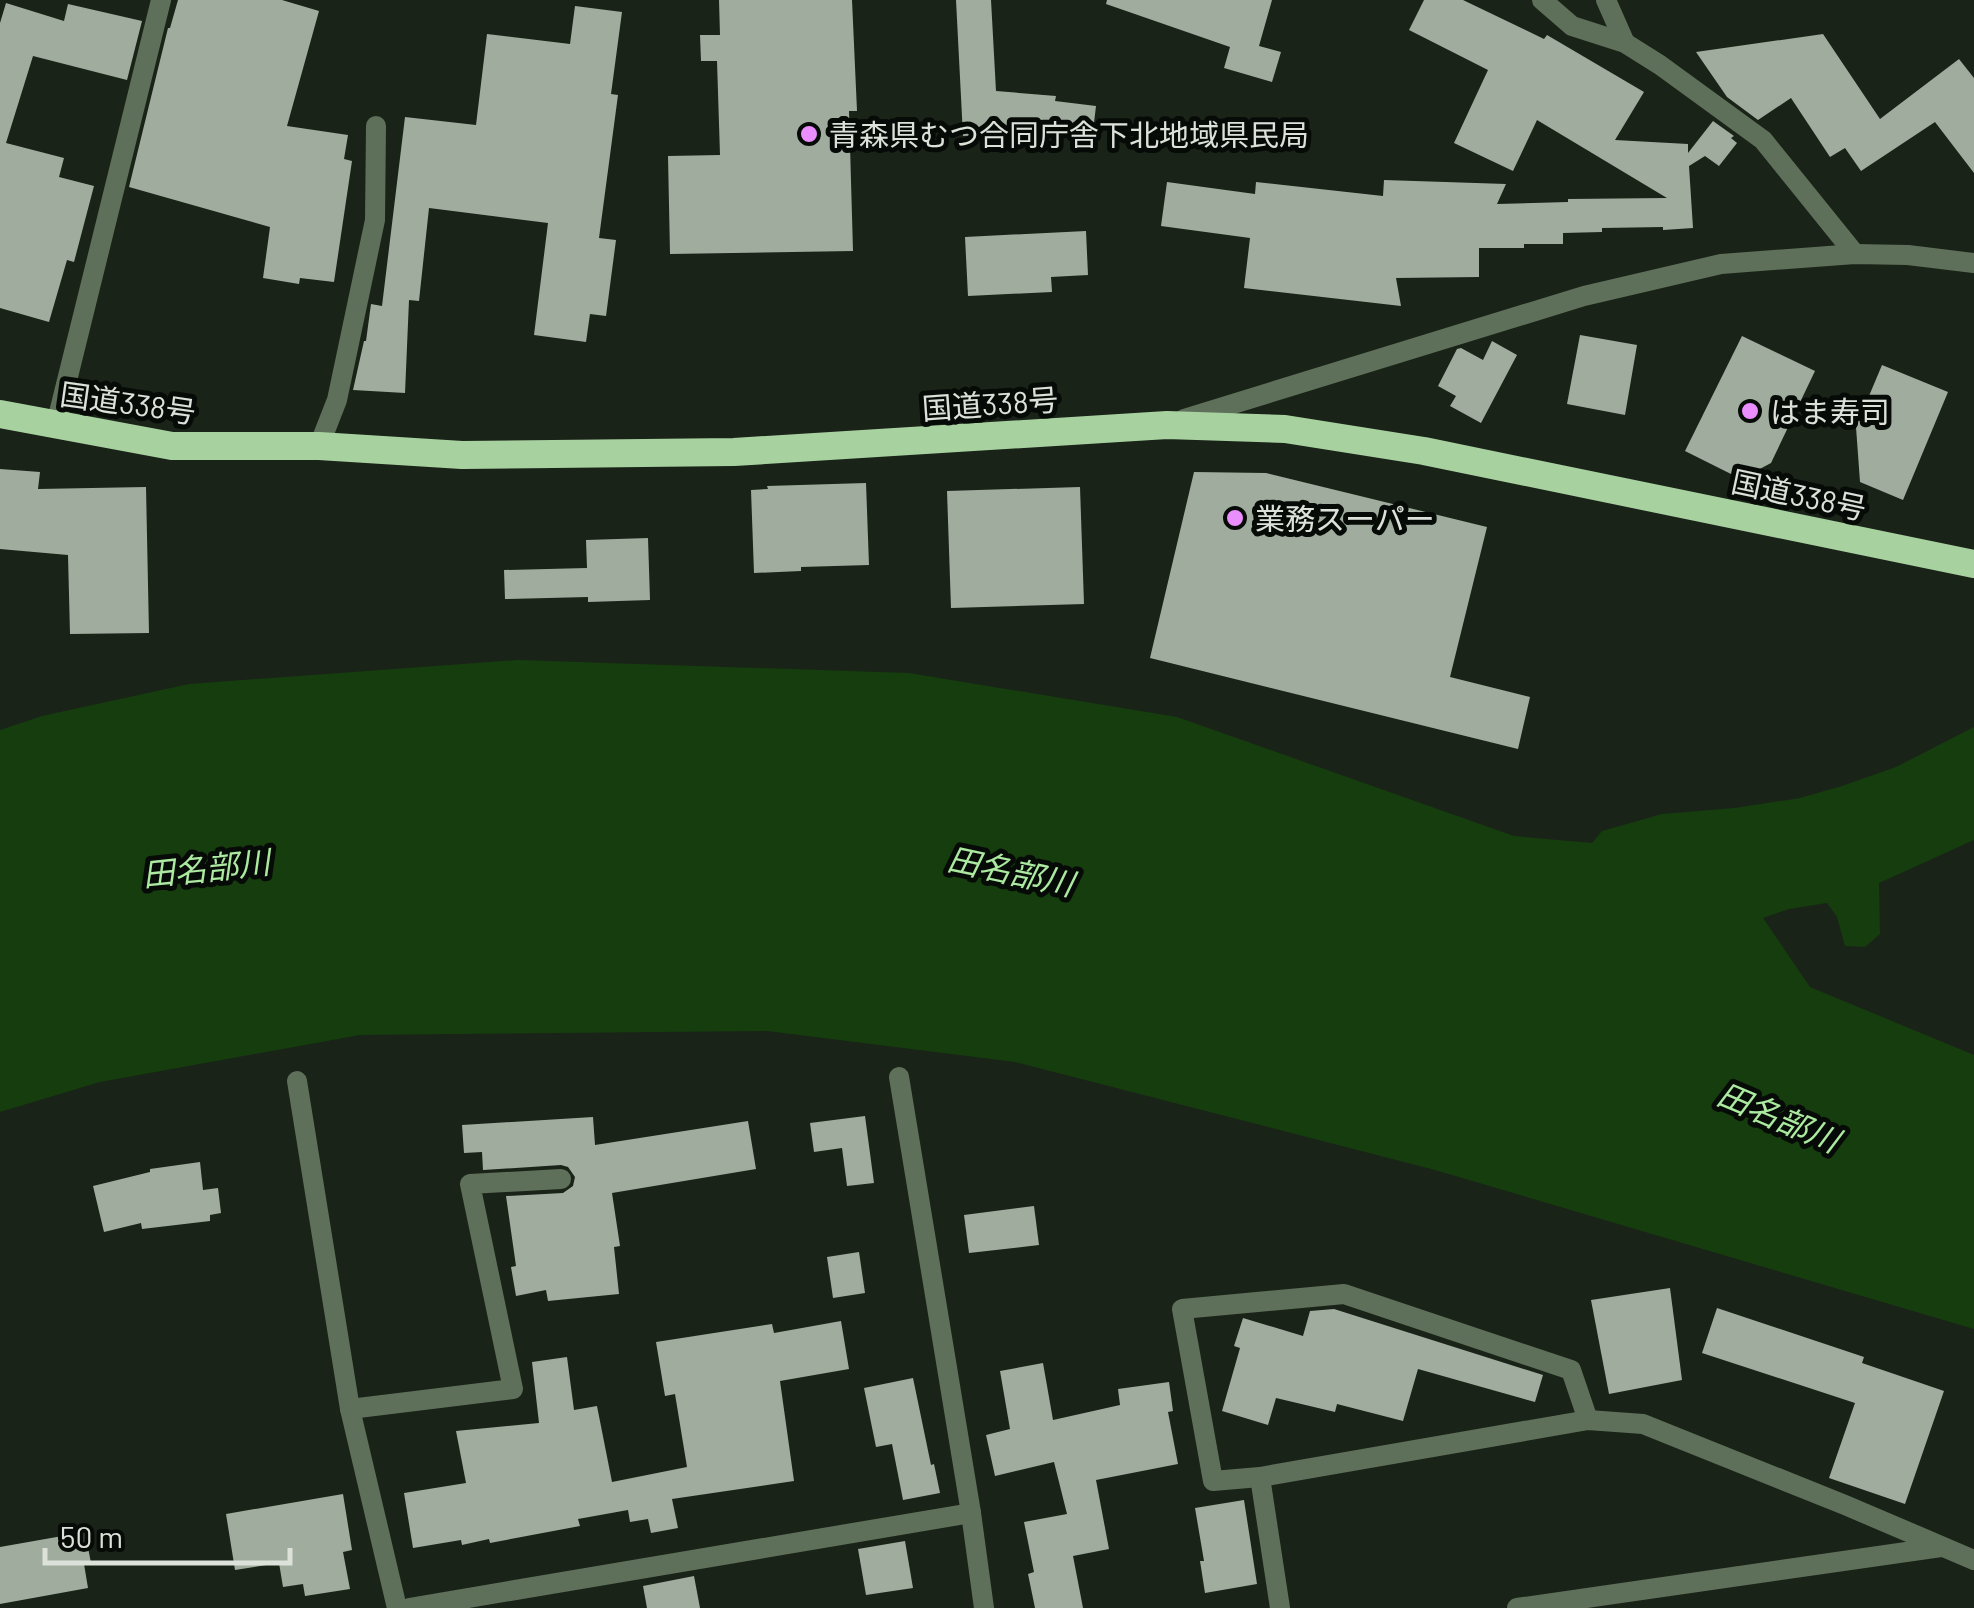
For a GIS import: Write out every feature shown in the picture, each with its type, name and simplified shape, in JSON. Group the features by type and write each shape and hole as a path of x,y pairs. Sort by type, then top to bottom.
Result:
{"highway":[{"name":"国道338号","path":"0,414 172,446 319,446 462,455 734,452 1167,424 1285,428 1424,450 1974,564"}],"street":[{"path":"56,425 161,0"},
{"path":"1542,0 1572,26 1624,43 1660,65 1763,140 1854,254"},
{"path":"1606,0 1624,43"},
{"path":"319,446 337,400 375,220 376,126"},
{"path":"1167,424 1584,296 1721,264 1854,254 1974,262"},
{"path":"899,1076 984,1608"},
{"path":"297,1082 350,1410 397,1608"},
{"path":"350,1410 512,1388 470,1184 560,1178"},
{"path":"1588,1420 1572,1370 1344,1294 1182,1309 1213,1481 1260,1477 1588,1420 1643,1424 1974,1560"},
{"path":"1260,1477 1280,1608"},
{"path":"409,1608 971,1514"},
{"path":"1518,1608 1941,1547"}],"water":[{"name":"田名部川","path":"518,660 909,673 1177,717 1514,836 1592,843 1602,831 1662,814 1800,798 1842,786 1896,767 1974,727 1974,840 1879,883 1880,934 1865,947 1845,946 1837,917 1827,903 1763,918 1810,987 1974,1055 1974,1329 1435,1170 1015,1062 767,1031 360,1035 100,1082 0,1112 0,730 42,716 189,684"}],"building":[{"path":"178,0 282,0 319,11 287,126 348,135 344,159 352,161 334,282 300,278 299,284 263,278 270,227 129,187"},
{"name":"青森県むつ合同庁舎下北地域県民局","path":"719,0 852,0 857,111 849,111 853,251 670,254 668,156 720,155 717,61 701,61 700,35 720,35"},
{"path":"956,0 991,0 996,91 1056,96 1055,101 1096,106 1092,140 997,129 998,134 963,136"},
{"path":"1107,0 1272,0 1259,46 1281,52 1272,82 1224,68 1230,47 1106,4"},
{"path":"1424,0 1463,0 1544,39 1547,35 1644,92 1615,140 1688,144 1688,153 1713,121 1734,136 1731,138 1737,143 1719,166 1705,156 1689,166 1693,228 1602,228 1602,232 1563,233 1563,244 1479,248 1479,277 1396,278 1401,306 1244,288 1250,238 1161,226 1167,182 1255,194 1256,182 1383,196 1384,180 1506,184 1497,204 1667,198 1537,120 1513,171 1454,143 1488,70 1409,30"},
{"path":"6,3 64,21 68,4 142,21 127,80 33,56 6,143 64,158 59,177 94,186 74,262 67,260 49,322 0,308 0,23"},
{"path":"575,6 622,12 611,94 618,95 599,238 616,240 606,316 590,314 586,342 534,335 548,223 429,208 419,301 409,300 405,393 353,390 371,304 382,306 405,117 476,125 487,34 570,44"},
{"path":"1823,34 1880,119 1959,59 1974,78 1974,173 1935,122 1861,171 1845,148 1830,157 1791,98 1758,120 1727,97 1696,52"},
{"path":"1086,231 1088,275 1051,277 1052,292 968,296 965,237"},
{"path":"1580,335 1637,345 1625,415 1567,404"},
{"name":"はま寿司","path":"1742,336 1815,371 1771,463 1741,479 1685,451"},
{"path":"1492,341 1517,355 1481,423 1450,406 1456,396 1438,386 1457,349 1483,360"},
{"path":"1882,365 1948,392 1903,500 1860,482 1856,427"},
{"path":"0,469 40,472 38,489 146,487 149,633 70,634 68,555 0,549"},
{"path":"1194,472 1266,473 1487,527 1450,677 1530,697 1518,749 1150,658"},
{"path":"866,483 869,565 754,573 751,490 768,489 767,486"},
{"path":"1080,487 1084,604 951,608 947,491"},
{"path":"648,538 650,600 505,599 504,570 587,568 586,540"},
{"path":"865,1116 874,1183 847,1186 842,1148 814,1152 810,1123"},
{"path":"593,1117 595,1145 748,1121 756,1169 612,1193 620,1246 614,1247 619,1294 548,1301 546,1290 516,1296 506,1196 563,1193 573,1186 575,1177 568,1167 561,1165 483,1170 482,1152 464,1153 462,1125"},
{"path":"200,1162 203,1190 218,1188 221,1213 210,1215 210,1221 142,1229 141,1223 104,1232 93,1186 150,1169"},
{"path":"1034,1206 1039,1245 969,1253 964,1215"},
{"path":"859,1252 865,1293 833,1298 827,1257"},
{"path":"1670,1288 1682,1380 1609,1394 1591,1300"},
{"path":"1717,1308 1864,1357 1862,1363 1944,1391 1905,1504 1829,1478 1855,1403 1702,1353"},
{"path":"1334,1309 1543,1375 1535,1402 1418,1369 1403,1421 1337,1404 1335,1412 1276,1398 1268,1425 1222,1411 1240,1348 1234,1346 1243,1318 1303,1336 1310,1311"},
{"path":"841,1321 849,1369 780,1381 794,1481 672,1499 678,1528 651,1533 648,1519 630,1522 628,1510 578,1519 580,1526 490,1543 489,1539 462,1545 461,1540 413,1548 404,1493 466,1483 456,1431 539,1423 532,1362 567,1357 574,1410 597,1406 612,1482 687,1467 675,1394 665,1396 656,1342 772,1324 774,1333"},
{"path":"1043,1363 1053,1420 1120,1405 1118,1389 1169,1382 1173,1411 1168,1412 1178,1464 1096,1480 1109,1549 1073,1556 1083,1608 1035,1608 1028,1574 1034,1572 1024,1522 1067,1514 1054,1462 995,1476 986,1435 1010,1429 1000,1371"},
{"path":"913,1378 940,1493 903,1500 892,1444 876,1447 864,1388"},
{"path":"343,1494 352,1550 343,1552 350,1589 305,1596 303,1584 283,1587 279,1563 235,1570 226,1514"},
{"path":"1244,1500 1257,1584 1205,1593 1195,1508"},
{"path":"85,1532 91,1563 84,1564 88,1588 0,1604 0,1547"},
{"path":"905,1541 913,1588 866,1595 858,1549"},
{"path":"694,1576 700,1608 647,1608 643,1586"}],"place":[{"name":"青森県むつ合同庁舎下北地域県民局","path":"809,134"},
{"name":"はま寿司","path":"1750,411"},
{"name":"業務スーパー","path":"1235,518"}]}
